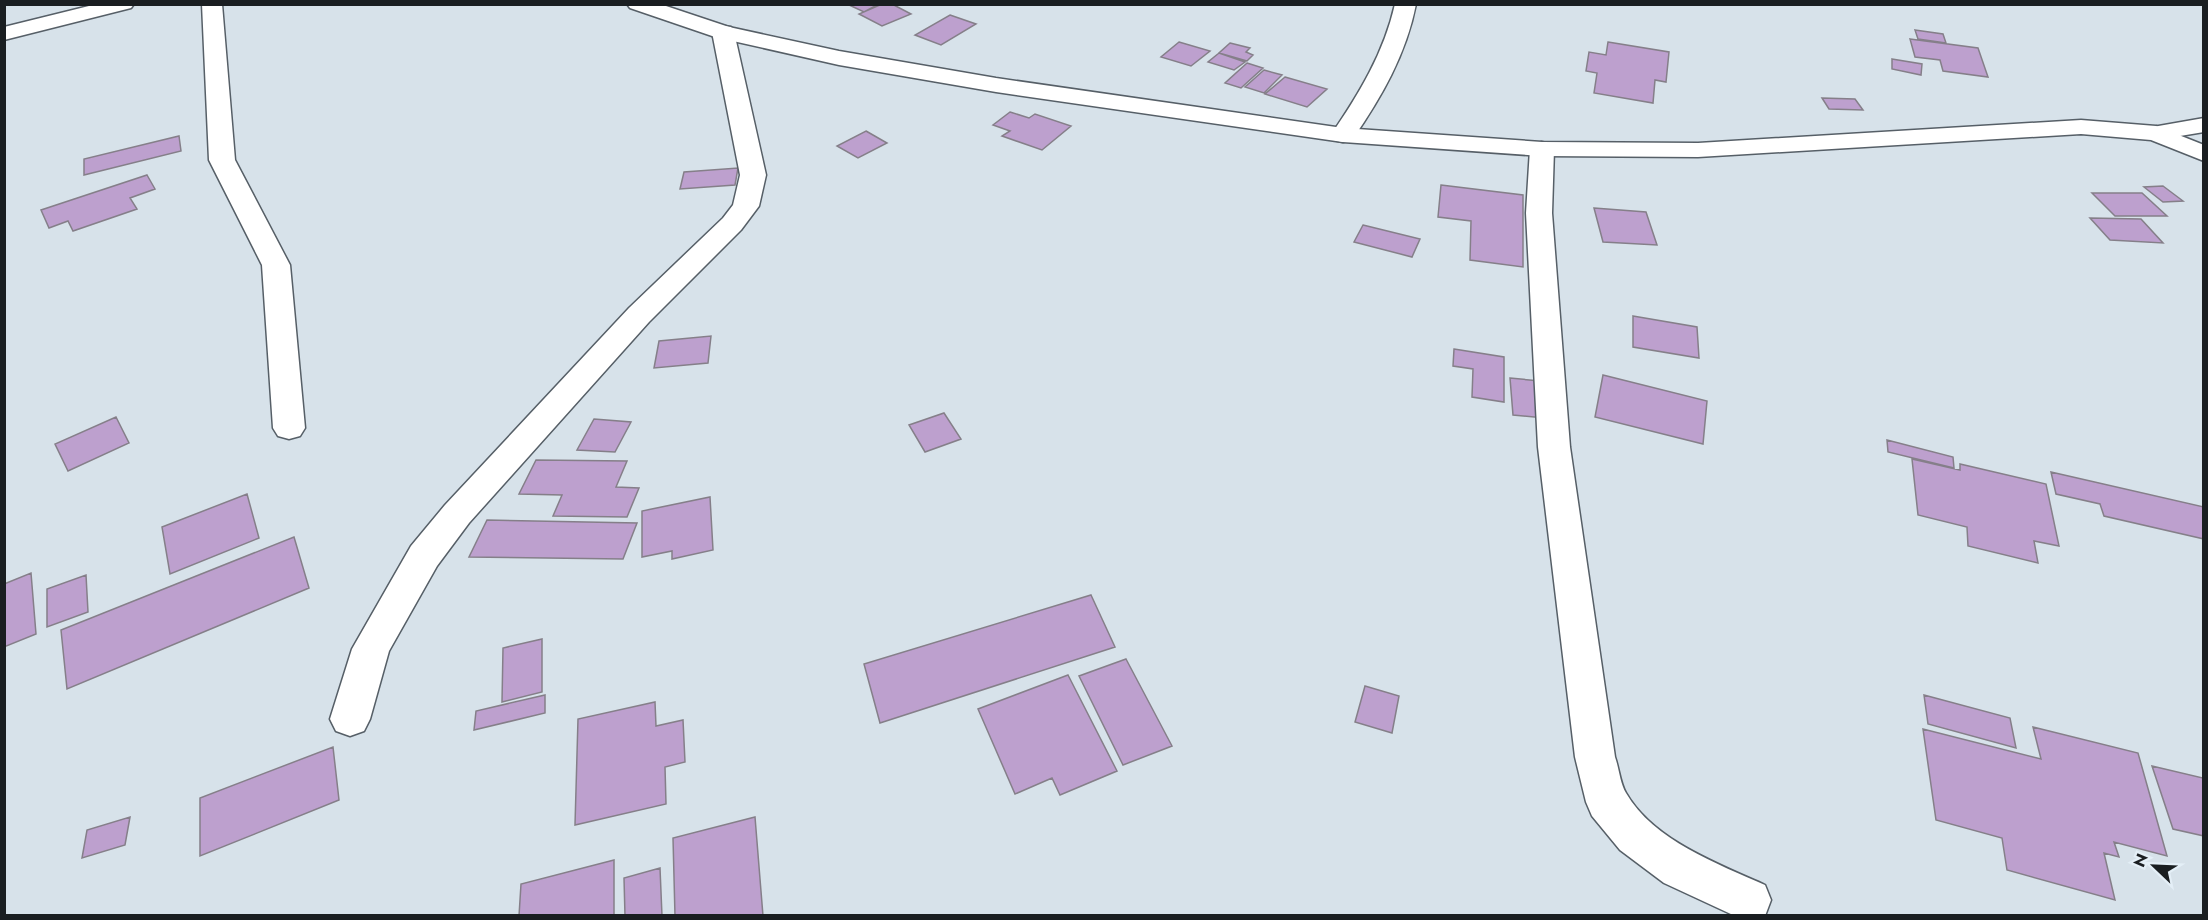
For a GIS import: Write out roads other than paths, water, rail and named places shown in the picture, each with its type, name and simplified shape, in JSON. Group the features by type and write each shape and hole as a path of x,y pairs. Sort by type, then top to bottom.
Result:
{"street":[{"path":"4,34 124,4"},
{"path":"212,4 222,160 276,265 289,428"},
{"path":"637,4 723,32 839,58 996,85 1343,135 1542,149 1698,150 2081,128 2156,133 2204,125"},
{"path":"1343,135 1376,85 1393,51 1406,4"},
{"path":"350,719 371,649 424,556 457,514 639,315 732,224 746,206 753,174 723,32"},
{"path":"2156,133 2204,154"},
{"path":"1542,149 1539,213 1554,447 1595,757 1607,802 1635,836 1680,868 1749,900"}]}
